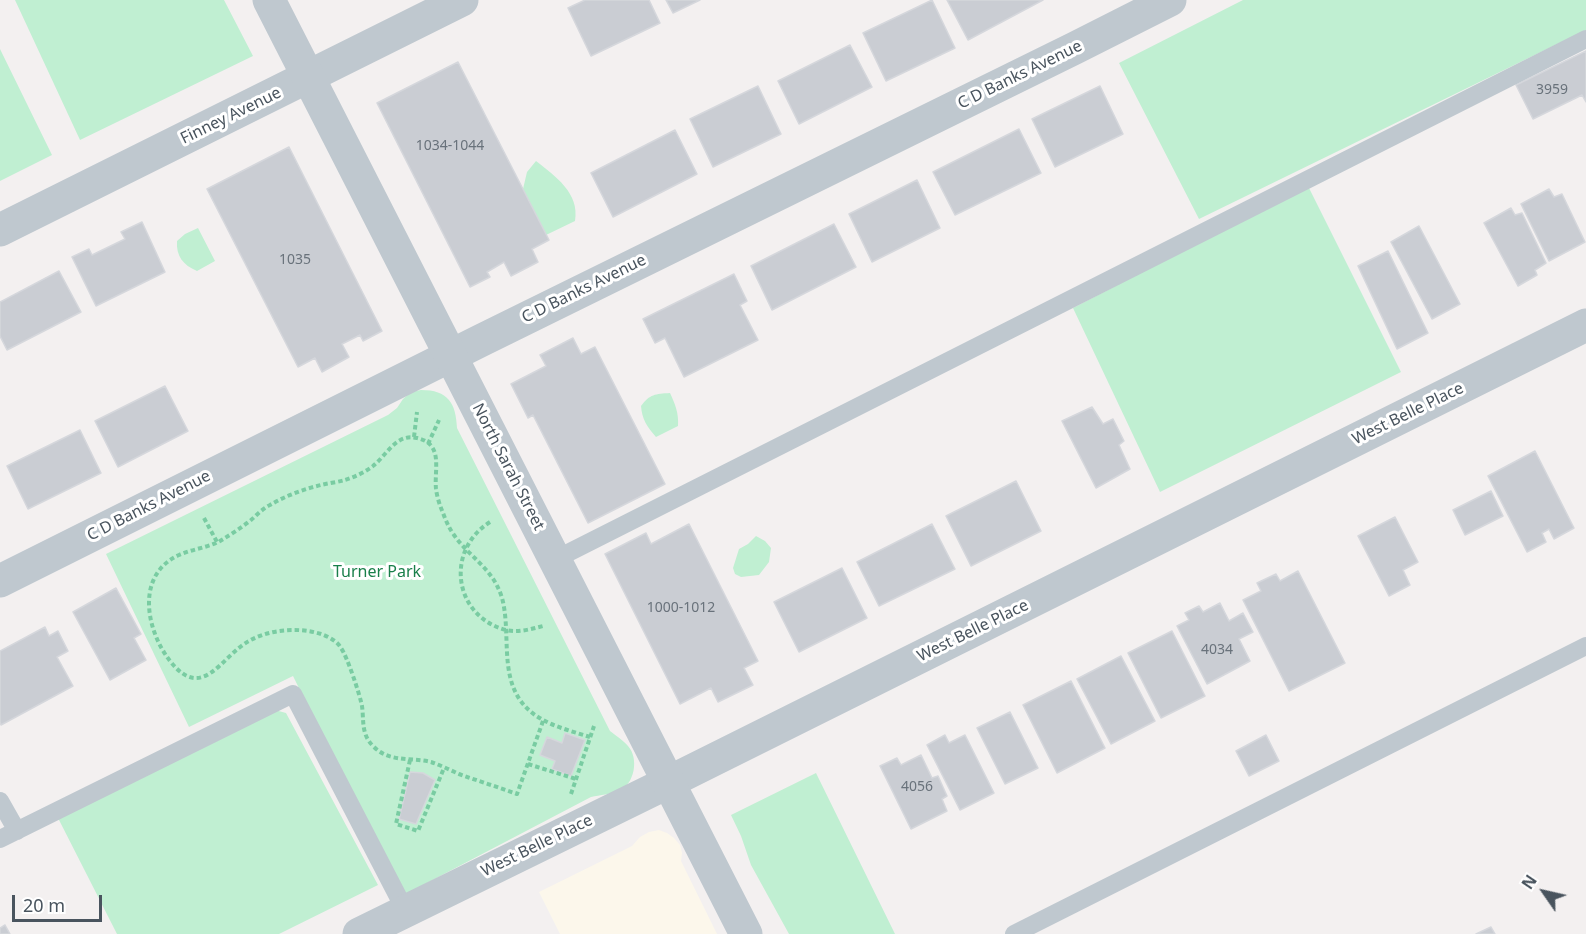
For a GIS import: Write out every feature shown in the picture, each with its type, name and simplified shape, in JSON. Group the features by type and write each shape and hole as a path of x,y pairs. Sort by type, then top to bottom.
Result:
{"street":[{"name":"North Sarah Street","path":"269,0 746,934"},
{"name":"Finney Avenue","path":"0,230 462,0"},
{"name":"C D Banks Avenue","path":"0,581 451,355 1170,0"},
{"name":"West Belle Place","path":"358,934 1586,326"}],"lane":[{"path":"555,559 1586,39"},
{"path":"1014,934 1586,646"},
{"path":"0,839 294,694 405,910"},
{"path":"0,801 17,831"}],"path":[{"path":"414,437 417,412"},
{"path":"428,444 439,420"},
{"path":"543,721 518,794 429,762 390,757 375,748 364,734 361,702 342,648 335,641 317,632 303,630 273,633 249,640 217,669 203,677 194,678 179,671 157,640 149,607 150,589 158,572 171,560 217,542 237,530 268,505 304,490 347,480 375,465 400,440 407,437 421,439 435,452 436,490 453,533 481,563 496,584 501,596 510,672 516,693 528,709 543,721 590,737"},
{"path":"204,518 217,542"},
{"path":"490,522 472,537 461,562 461,585 465,597 478,614 506,630 543,626"},
{"path":"570,794 594,726"},
{"path":"410,760 396,824 418,831 444,768"},
{"path":"528,764 576,780"}],"shaded area":[{"path":"659,830 674,838 680,845 681,861 717,934 560,934 539,892 632,846 640,837 649,832"}],"green space":[{"path":"15,0 224,0 253,56 80,140"},
{"path":"1243,0 1586,0 1586,30 1199,219 1119,63"},
{"path":"0,49 52,155 0,181"},
{"path":"536,161 564,186 574,202 576,211 575,221 546,235 523,189 527,172"},
{"path":"1308,186 1401,372 1160,492 1073,308"},
{"path":"198,228 215,261 197,271 181,259 177,241"},
{"name":"Turner Park","path":"421,390 438,392 444,395 452,405 457,428 610,731 631,751 634,770 629,783 619,791 591,797 402,896 293,676 189,727 106,554 388,415 411,392"},
{"path":"670,393 677,413 678,426 656,437 642,415 641,406 653,395"},
{"path":"756,536 771,548 769,562 759,575 741,577 735,574 733,568 739,549"},
{"path":"275,710 286,713 378,885 279,934 117,934 57,816"},
{"path":"816,773 895,934 789,934 751,865 731,815"}],"building":[{"path":"585,0 649,0 660,23 591,56 568,8"},
{"path":"666,0 700,0 673,13"},
{"path":"932,0 955,48 886,81 863,33"},
{"path":"947,0 1043,0 968,40"},
{"path":"850,45 872,87 799,124 778,81"},
{"path":"1586,51 1586,102 1582,95 1533,119 1516,85"},
{"path":"458,62 549,240 532,249 538,262 511,276 504,262 487,272 490,277 470,287 377,103"},
{"path":"758,86 781,134 713,167 690,119"},
{"path":"1100,86 1123,134 1055,167 1032,119"},
{"path":"1019,129 1041,173 955,215 933,172"},
{"path":"675,130 697,174 613,217 591,173"},
{"path":"289,147 382,331 363,341 360,335 342,344 349,357 322,372 315,358 298,367 207,189"},
{"path":"917,180 940,228 872,262 849,214"},
{"path":"1549,189 1554,197 1562,194 1585,242 1549,261 1521,204"},
{"path":"1511,208 1515,215 1522,213 1546,263 1535,270 1537,275 1518,286 1484,223"},
{"path":"142,222 165,272 96,306 72,257 89,249 92,255 125,239 121,232"},
{"path":"834,224 856,267 772,310 751,266"},
{"path":"1419,226 1460,304 1432,319 1391,242"},
{"path":"1388,251 1428,333 1397,349 1358,266"},
{"path":"59,271 81,312 7,350 0,336 0,302"},
{"path":"734,274 747,301 740,305 758,340 684,377 665,338 655,343 643,319"},
{"path":"573,338 581,354 595,347 665,484 588,523 533,415 528,418 511,384 546,366 540,355"},
{"path":"165,386 188,431 118,467 95,421"},
{"path":"1092,407 1103,424 1113,419 1124,441 1119,445 1130,469 1096,488 1062,421"},
{"path":"80,430 101,473 28,509 7,466"},
{"path":"1535,451 1574,528 1554,539 1549,529 1542,533 1546,542 1527,552 1488,476"},
{"path":"1016,481 1041,531 971,566 946,516"},
{"path":"1491,491 1503,516 1465,535 1453,510"},
{"path":"1395,517 1418,562 1403,570 1410,585 1389,596 1358,536"},
{"path":"689,524 758,661 744,668 753,685 718,702 711,688 680,704 605,554 646,533 651,544"},
{"path":"932,524 955,569 879,606 857,562"},
{"path":"842,568 867,618 799,652 774,602"},
{"path":"1298,571 1345,663 1289,691 1243,600 1261,591 1257,583 1276,574 1280,581"},
{"path":"116,588 141,634 134,638 146,660 110,680 73,612"},
{"path":"1220,603 1229,621 1243,613 1253,632 1239,639 1250,661 1207,684 1177,626 1189,620 1185,613 1199,606 1203,612"},
{"path":"45,627 49,636 58,631 68,651 57,657 73,686 1,725 0,651"},
{"path":"1172,631 1205,696 1161,718 1128,653"},
{"path":"1121,656 1155,721 1111,744 1077,679"},
{"path":"1071,681 1105,748 1057,773 1023,705"},
{"path":"1010,712 1038,768 1005,784 977,728"},
{"path":"565,733 585,740 571,776 552,769 555,761 540,755 547,737 562,743"},
{"path":"945,735 949,743 965,735 994,793 960,810 927,745"},
{"path":"1266,735 1279,761 1249,776 1236,751"},
{"path":"921,755 932,778 938,776 947,796 942,799 947,811 911,829 880,766 897,758 901,765"},
{"path":"410,772 423,773 435,780 416,824 399,819"},
{"path":"5,925 10,934 0,934 0,928"},
{"path":"1491,927 1495,934 1476,934"}]}
